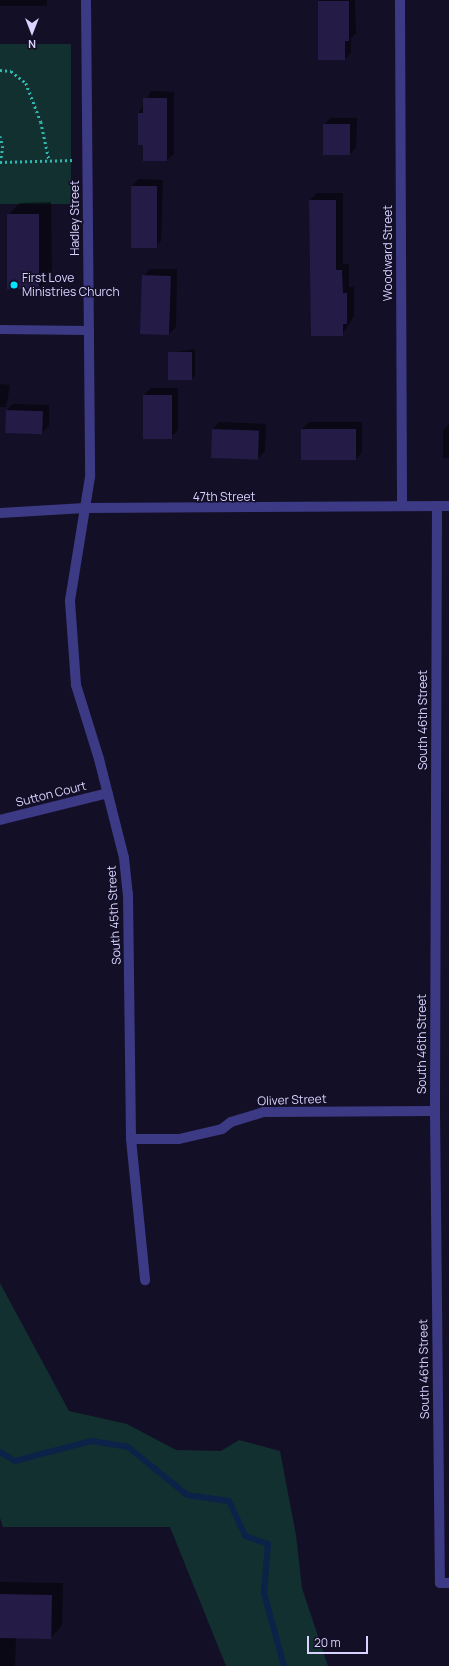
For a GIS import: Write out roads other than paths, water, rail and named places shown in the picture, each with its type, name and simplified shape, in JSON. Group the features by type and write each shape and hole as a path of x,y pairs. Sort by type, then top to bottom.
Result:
{"street":[{"name":"Hadley Street","path":"85,508 90,477 86,0"},
{"name":"Woodward Street","path":"400,0 402,506"},
{"name":"South 46th Street","path":"437,506 435,1111 444,1583"},
{"name":"47th Street","path":"0,513 85,508 235,510 449,506"},
{"name":"South 45th Street","path":"85,508 70,601 76,685 108,793 124,858 128,894 131,1139 145,1280"},
{"name":"Sutton Court","path":"0,820 108,793"},
{"name":"Oliver Street","path":"131,1139 179,1139 222,1129 231,1122 264,1112 435,1111"}],"lane":[{"path":"0,329 89,330"}],"waterway":[{"path":"0,1452 15,1461 91,1441 128,1447 187,1495 229,1501 245,1536 268,1544 264,1593 284,1666"}],"place":[{"name":"First Love Ministries Church","path":"14,285"}]}
